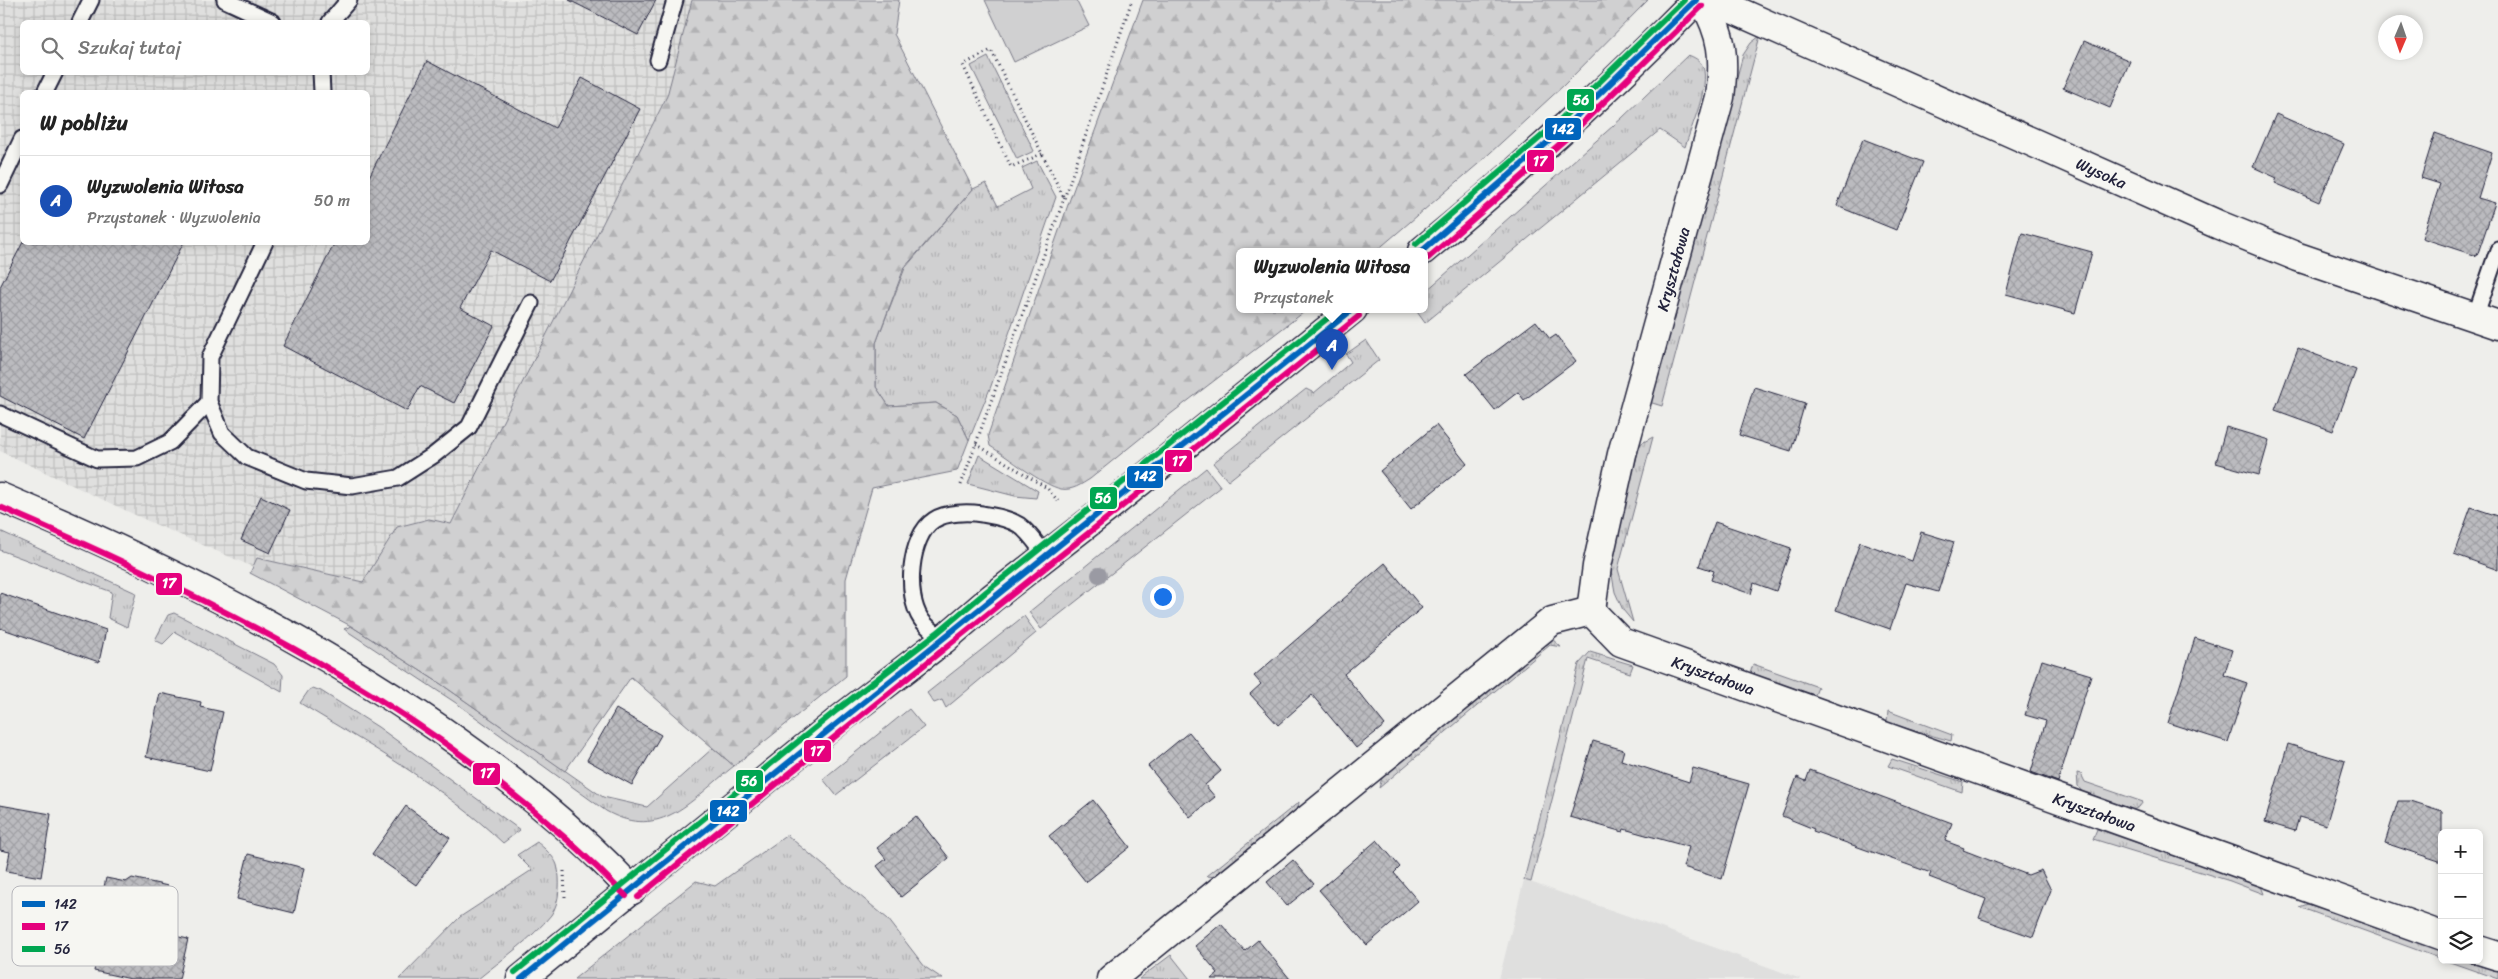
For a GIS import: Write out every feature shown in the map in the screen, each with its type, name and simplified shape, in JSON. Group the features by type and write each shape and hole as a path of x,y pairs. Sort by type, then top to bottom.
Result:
{"street":[{"path":"1426,248 1528,163 1642,55 1696,0"},
{"name":"Kryształowa","path":"1704,0 1714,19 1721,43 1724,67 1720,98 1622,454 1597,566 1591,611 1621,642 2438,935"},
{"name":"Wysoka","path":"1712,0 2219,225 2298,257 2486,321"},
{"path":"521,979 1347,313"},
{"path":"0,497 104,541 280,629 383,690 530,794 582,838 632,890"},
{"path":"1111,979 1552,621 1591,611"},
{"path":"2483,951 2498,956"}],"lane":[{"path":"81,20 91,0"},
{"path":"225,0 270,20"},
{"path":"332,20 349,0"},
{"path":"658,60 675,0"},
{"path":"46,90 54,75"},
{"path":"320,75 322,90"},
{"path":"0,185 20,143"},
{"path":"265,245 210,357 209,402 222,433 247,457 306,481 352,486 398,478 434,455 469,427 531,303"},
{"path":"2486,321 2498,250"},
{"path":"0,414 98,459 136,458 170,442 209,402"},
{"path":"943,640 921,618 914,598 912,574 914,554 922,534 934,520 953,514 975,513 998,516 1019,525 1046,556"}],"path":[{"path":"960,487 1064,198 1132,0"},
{"path":"1042,154 1011,167 963,65 991,50 1064,198"},
{"path":"976,444 1047,488 1058,501"}],"shaded area":[{"path":"0,0 692,0 667,96 451,524 429,519 397,527 363,582 258,558 253,567 148,521 0,451"},
{"path":"1524,880 1631,917 1801,979 1499,979"}],"green space":[{"path":"692,0 899,0 894,34 973,189 904,268 876,343 876,387 889,406 936,403 957,415 969,440 957,471 872,488 846,579 846,676 734,766 631,677 565,771 441,684 351,626 250,573 257,558 363,582 397,527 429,519 451,524 667,96"},
{"path":"985,0 1076,0 1089,26 1014,62"},
{"path":"1143,0 1648,0 1563,86 1478,164 1380,248 1236,248 1236,313 1303,313 1168,416 1090,479 1073,488 1061,489 1035,477 990,446 988,435 1070,199"},
{"path":"1760,36 1662,406 1649,402 1743,55 1751,43"},
{"path":"1688,55 1700,62 1703,67 1704,85 1685,147 1660,130 1425,323 1418,313 1428,313 1428,289 1622,118"},
{"path":"988,57 1034,151 1017,159 971,66"},
{"path":"1037,161 1056,197 991,386 969,440 957,415 936,403 889,406 876,387 876,343 905,268 973,189 986,183 998,206 1031,189 1022,168"},
{"path":"1366,340 1379,360 1228,481 1213,463 1306,389 1314,393 1351,362 1346,354"},
{"path":"1653,437 1618,569 1633,622 1623,610 1615,592 1611,570 1613,550 1640,444"},
{"path":"979,455 1038,491 1036,498 1015,496 968,484"},
{"path":"1206,468 1221,487 1041,629 1029,612"},
{"path":"0,531 136,593 127,627 108,618 112,592 0,550"},
{"path":"174,613 274,664 283,675 282,692 175,632 163,644 155,640 168,615"},
{"path":"1024,616 1036,633 946,708 942,700 934,703 927,693"},
{"path":"351,626 441,684 603,797 647,807 713,748 734,766 690,803 675,813 660,819 643,822 626,819 606,811 456,703 344,629"},
{"path":"1552,639 1561,647 1550,645 1379,788 1384,771"},
{"path":"1590,652 1633,665 1630,673 1588,659 1531,882 1524,880 1579,664"},
{"path":"1753,664 1818,687 1815,695 1750,674"},
{"path":"313,688 321,691 378,727 520,830 503,843 480,822 431,785 300,703 309,690"},
{"path":"909,709 924,727 836,795 823,779"},
{"path":"1888,711 1952,735 1951,741 1887,723"},
{"path":"1892,759 1963,782 1962,792 1888,766"},
{"path":"2077,773 2081,774 2085,782 2143,802 2133,810 2082,792 2078,786"},
{"path":"1299,802 1298,809 1216,877 1207,876"},
{"path":"2097,829 2261,886 2264,894 2230,881 2093,839"},
{"path":"787,835 888,919 925,967 943,979 574,979 696,881 715,886"},
{"path":"537,842 554,858 558,871 558,898 554,910 544,924 478,979 399,979 460,917 532,870 517,855"},
{"path":"2311,903 2438,949 2438,958 2299,907"},
{"path":"1171,955 1190,979 1139,979"},
{"path":"2455,964 2481,964 2498,970 2498,979"}],"building":[{"path":"569,0 656,0 638,35"},
{"path":"2084,41 2130,61 2110,108 2063,88"},
{"path":"427,61 555,128 582,78 640,109 550,281 491,250 460,308 494,326 454,403 420,386 407,411 283,346 334,245 370,245 370,175"},
{"path":"2276,114 2344,144 2319,202 2275,183 2277,178 2253,167"},
{"path":"2435,133 2492,153 2478,198 2495,203 2477,256 2422,238 2440,184 2421,178"},
{"path":"1863,139 1923,162 1896,230 1837,206"},
{"path":"2022,233 2092,252 2075,313 2006,294"},
{"path":"21,245 182,245 84,439 0,396 0,287"},
{"path":"1536,321 1550,339 1556,335 1576,361 1524,400 1518,392 1495,410 1466,374"},
{"path":"2298,348 2356,370 2333,431 2275,410"},
{"path":"1754,387 1805,403 1791,451 1739,435"},
{"path":"1436,425 1467,464 1411,509 1380,471"},
{"path":"2226,427 2269,440 2259,475 2216,463"},
{"path":"261,496 290,510 270,553 241,540"},
{"path":"2471,507 2498,516 2498,570 2454,554"},
{"path":"1715,522 1791,548 1776,591 1754,583 1751,594 1711,580 1714,571 1699,566"},
{"path":"1921,532 1954,542 1938,592 1906,583 1890,629 1836,610 1860,542 1912,561"},
{"path":"1385,563 1422,608 1344,674 1385,725 1356,748 1312,695 1278,725 1250,694 1261,684 1254,676"},
{"path":"0,593 106,630 99,662 0,628"},
{"path":"2195,638 2232,650 2224,675 2247,683 2228,742 2168,723"},
{"path":"2042,660 2091,675 2058,782 2031,772 2046,721 2025,715"},
{"path":"160,693 201,702 200,707 223,712 210,771 146,757"},
{"path":"616,709 661,735 632,785 587,760"},
{"path":"1189,732 1221,771 1205,785 1215,797 1190,817 1148,766"},
{"path":"1593,741 1624,750 1621,760 1689,782 1693,768 1749,784 1722,879 1683,867 1689,847 1624,829 1623,832 1570,817"},
{"path":"2288,744 2345,761 2326,825 2299,817 2295,831 2265,822"},
{"path":"1810,770 1952,823 1945,841 1964,848 1963,850 2028,875 2041,870 2051,890 2033,937 1979,918 1986,899 1929,877 1931,873 1813,831 1814,829 1782,816 1797,777 1806,781"},
{"path":"1093,800 1130,847 1086,882 1049,836"},
{"path":"2398,801 2411,801 2442,811 2442,829 2438,829 2438,861 2385,843"},
{"path":"0,805 51,814 41,877 6,871 10,852 0,850"},
{"path":"406,806 450,838 416,885 372,854"},
{"path":"916,816 949,858 901,897 877,866 886,859 877,848"},
{"path":"1377,840 1400,867 1394,873 1418,901 1367,945 1319,890"},
{"path":"248,854 304,868 294,913 237,899"},
{"path":"1293,860 1314,884 1287,906 1267,882"},
{"path":"106,878 126,882 132,878 168,886 104,886"},
{"path":"1221,924 1245,951 1258,940 1290,979 1211,979 1218,973 1195,946"},
{"path":"178,937 188,939 179,979 131,979 94,971 95,966 178,966"}],"transit line":[{"name":"56","path":"1416,244 1557,123 1684,0"},
{"name":"142","path":"1425,248 1563,129 1696,0"},
{"name":"17","path":"1428,258 1569,136 1702,6"},
{"name":"56","path":"515,972 837,710 937,633 1334,313"},
{"name":"142","path":"521,979 1348,313"},
{"name":"17","path":"638,897 907,678 1359,316"},
{"name":"17","path":"0,507 85,544 169,584 252,626 333,671 411,720 487,774 559,832 626,896"}],"place":[{"name":"Wyzwolenia Witosa","path":"1332,370"}]}
